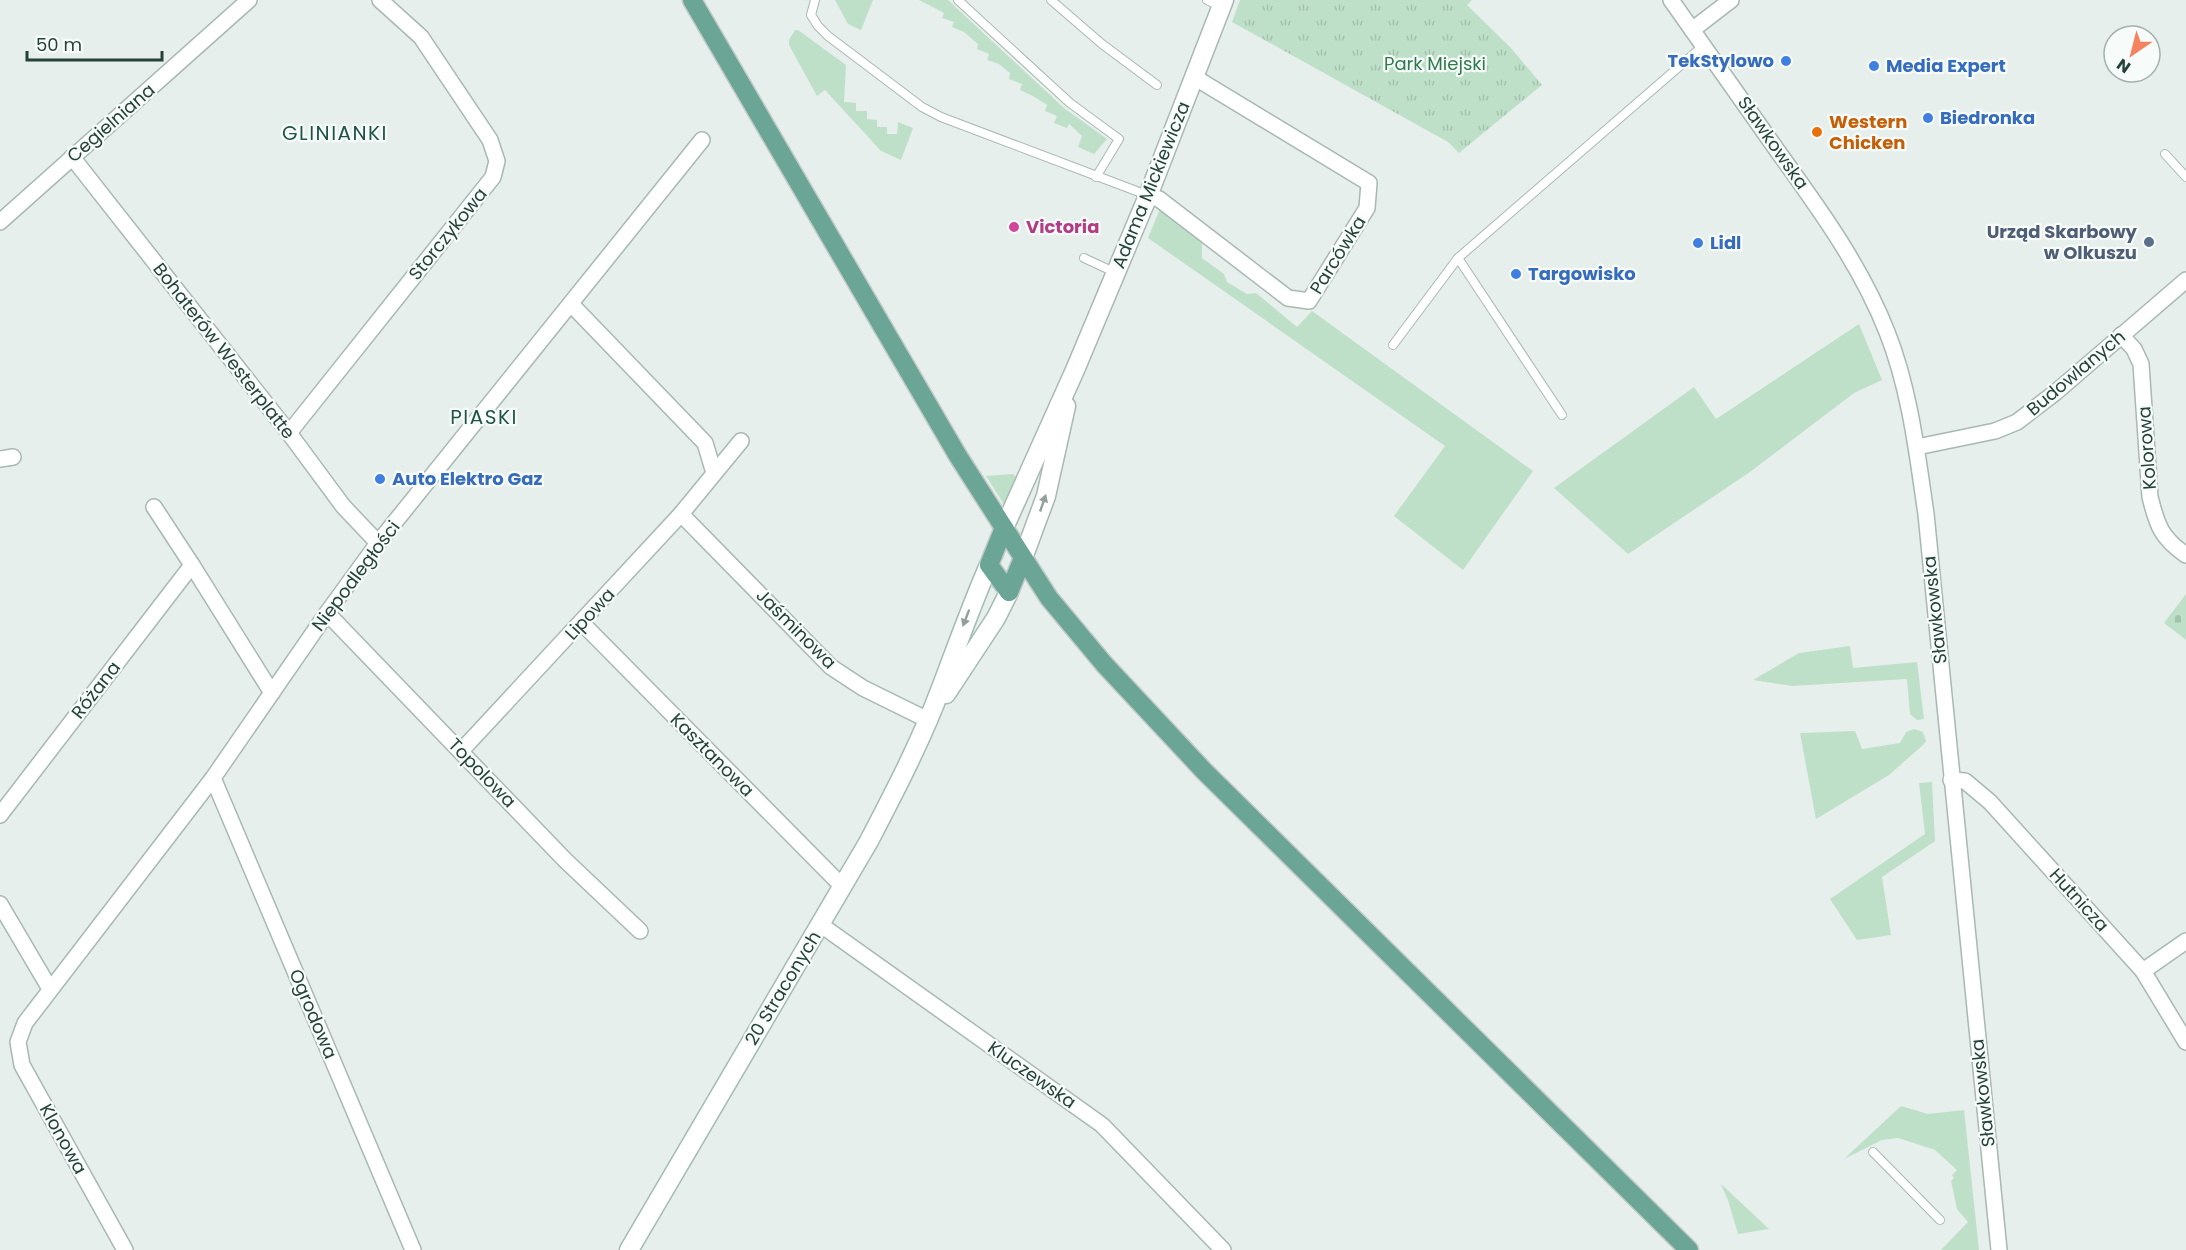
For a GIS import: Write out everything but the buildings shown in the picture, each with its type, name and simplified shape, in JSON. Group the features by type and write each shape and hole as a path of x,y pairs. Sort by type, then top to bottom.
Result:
{"main road":[{"path":"692,0 958,456 1049,598 1089,646 1204,771 1689,1250"},
{"name":"Adama Mickiewicza","path":"1004,528 1075,370 1148,196 1194,77 1218,2"},
{"name":"Adama Mickiewicza","path":"1023,558 1046,496 1075,370"},
{"name":"20 Straconych","path":"629,1250 843,887 895,790 928,720 966,618 1004,528"},
{"name":"20 Straconych","path":"928,720 980,644 1009,592 1023,558"},
{"path":"989,565 1009,592"}],"street":[{"name":"Cegielniana","path":"0,222 249,0"},
{"name":"Storczykowa","path":"289,433 493,177 496,161 490,140 421,38 380,0"},
{"name":"Sławkowska","path":"1671,0 1820,211 1863,278 1888,333 1903,380 1917,447 1926,514 1999,1250"},
{"path":"1692,30 1731,0"},
{"name":"Parcówka","path":"1148,196 1159,199 1288,298 1309,301 1367,208 1369,183 1194,77"},
{"name":"Niepodległości","path":"25,1023 213,778 378,543 702,140"},
{"name":"Bohaterów Westerplatte","path":"72,157 289,433 343,506 378,543"},
{"name":"Budowlanych","path":"1917,447 1995,431 2017,422 2056,392 2186,280"},
{"path":"571,304 705,443 714,473"},
{"name":"Kolorowa","path":"2121,335 2134,349 2141,364 2150,497 2155,516 2161,534 2186,555"},
{"name":"Lipowa","path":"461,751 681,514 741,441"},
{"path":"154,507 272,693"},
{"name":"Jaśminowa","path":"681,514 831,667 863,688 928,720"},
{"name":"Różana","path":"0,815 192,566"},
{"name":"Topolowa","path":"327,613 565,860 640,931"},
{"name":"Kasztanowa","path":"582,623 843,887"},
{"name":"Ogrodowa","path":"213,778 413,1250"},
{"name":"Hutnicza","path":"1951,780 1965,780 1990,802 2143,971 2186,1042"},
{"path":"0,904 50,989"},
{"name":"Kluczewska","path":"821,925 1102,1125 1223,1250"},
{"path":"2143,971 2186,941"},
{"name":"Klonowa","path":"25,1023 18,1042 22,1065 125,1250"}],"lane":[{"path":"815,0 811,15 818,26 922,107 941,117 1148,196"},
{"path":"958,0 1070,103 1119,139 1095,177"},
{"path":"1051,0 1102,44 1157,85"},
{"path":"1393,345 1458,258 1703,46"},
{"path":"2165,154 2186,177"},
{"path":"1084,258 1116,273"},
{"path":"1458,258 1562,416"},
{"path":"1873,1152 1940,1220"}],"green space":[{"path":"835,0 873,0 861,30 848,24"},
{"path":"919,0 948,0 1064,108 1107,139 1094,154 1078,147 1082,136 1069,124 1067,128 1054,123 1057,116 1045,111 1047,105 1020,90 1022,84 1009,79 1010,73 999,64 987,60 989,54 977,49 978,44 964,32 952,27 954,22 942,18 944,13"},
{"name":"Park Miejski","path":"1240,0 1472,0 1467,5 1511,48 1542,85 1459,153 1448,142 1232,22"},
{"path":"795,30 846,65 844,102 856,103 856,111 867,111 867,119 877,120 877,127 887,127 887,134 897,134 898,122 913,128 901,160 881,151 825,90 817,96 789,45 789,40"},
{"path":"1160,209 1202,243 1202,258 1224,274 1227,282 1247,294 1256,293 1297,327 1312,311 1533,471 1463,570 1394,516 1445,446 1148,238"},
{"path":"1859,324 1882,380 1854,393 1750,472 1628,554 1554,488 1694,387 1716,419"},
{"path":"1013,474 1017,478 1005,506 986,476"},
{"path":"2186,594 2186,640 2164,623"},
{"path":"1850,646 1853,668 1917,662 1924,719 1917,720 1910,714 1907,679 1792,686 1753,680 1799,653"},
{"path":"1914,729 1923,732 1926,741 1923,745 1889,775 1816,819 1800,733 1855,731 1862,749 1900,743 1906,732"},
{"path":"1932,782 1935,841 1882,877 1891,935 1857,940 1830,899 1925,834 1919,783"},
{"path":"1901,1106 1928,1114 1964,1110 1979,1250 1941,1250 1968,1222 1957,1209 1951,1181 1954,1178 1952,1175 1957,1170 1935,1150 1898,1138 1882,1140 1844,1159"},
{"path":"1721,1184 1769,1229 1738,1234"}],"place":[{"name":"TekStylowo","path":"1786,61"},
{"name":"Media Expert","path":"1874,66"},
{"name":"Biedronka","path":"1928,118"},
{"name":"Western Chicken","path":"1817,132"},
{"name":"Victoria","path":"1014,227"},
{"name":"Urząd Skarbowy w Olkuszu","path":"2149,242"},
{"name":"Lidl","path":"1698,243"},
{"name":"Targowisko","path":"1516,274"},
{"name":"Auto Elektro Gaz","path":"380,479"}],"district":[{"name":"GLINIANKI","path":"335,133"},
{"name":"PIASKI","path":"484,417"}]}
